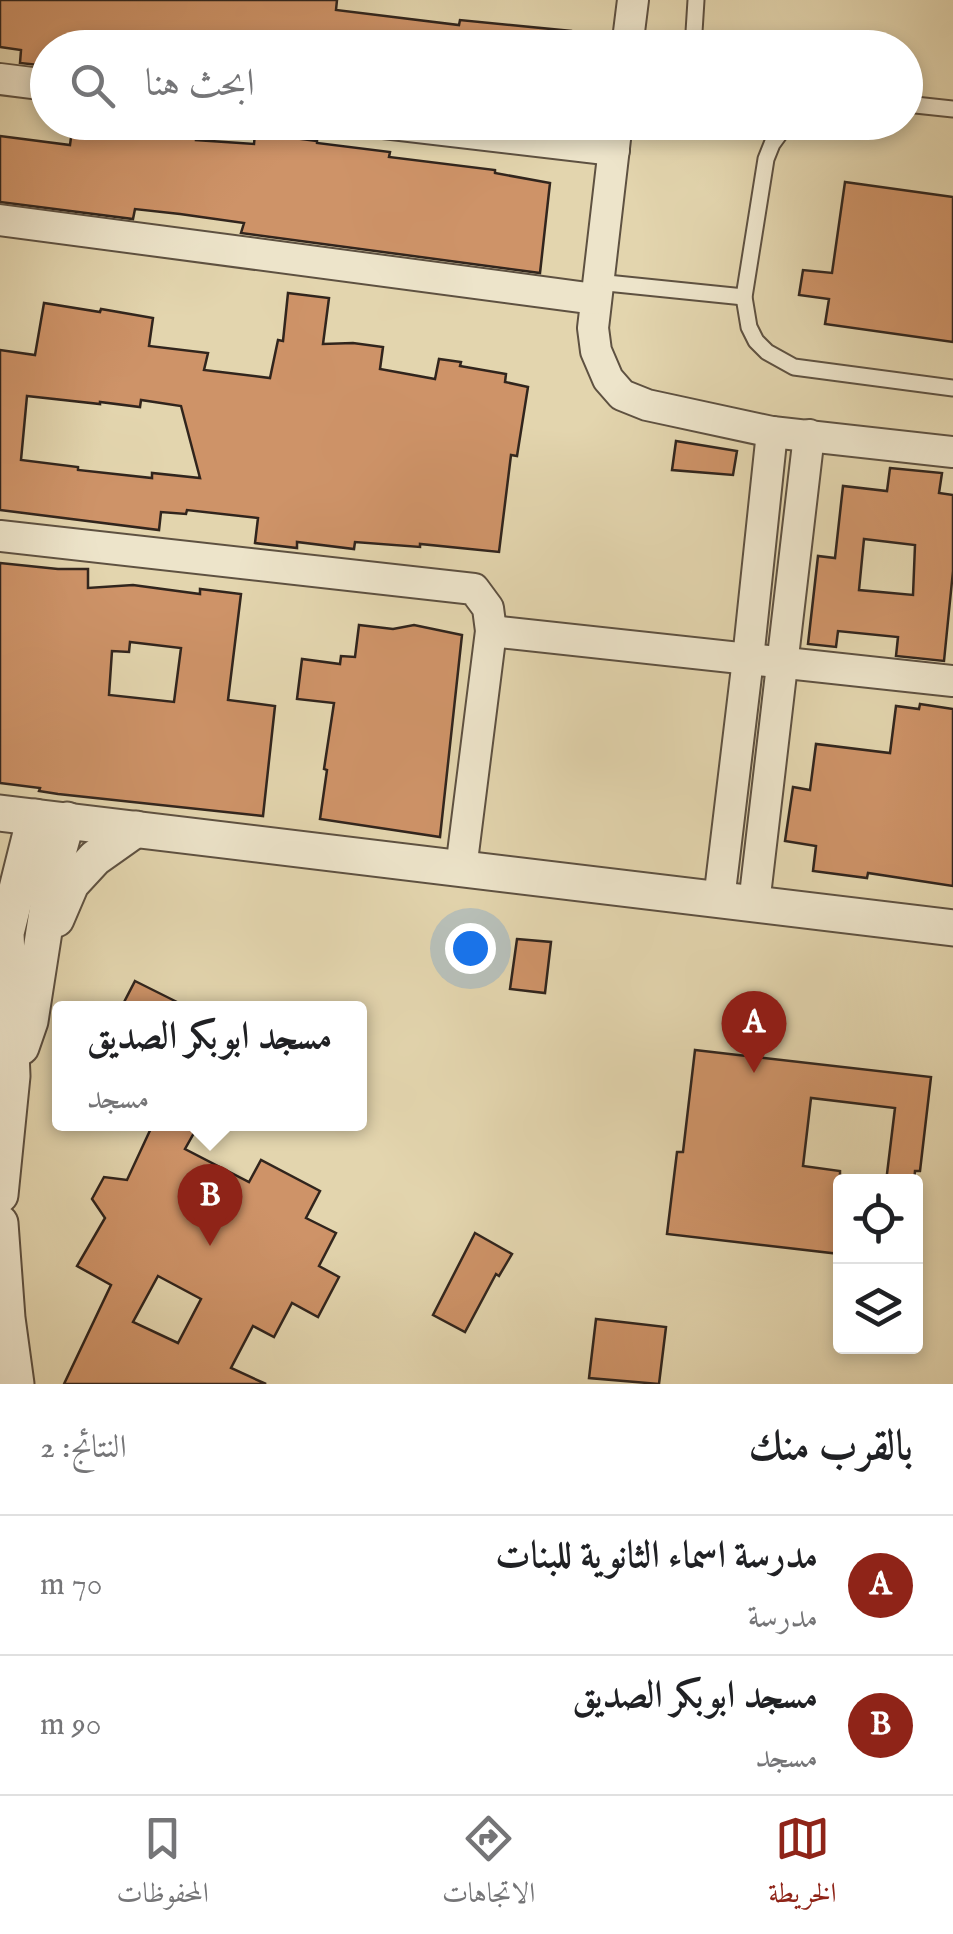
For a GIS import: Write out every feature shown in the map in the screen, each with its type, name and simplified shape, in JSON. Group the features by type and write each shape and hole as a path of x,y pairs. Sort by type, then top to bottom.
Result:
{"street":[{"path":"629,30 632,0"},
{"path":"0,79 30,82"},
{"path":"615,140 594,328 596,350 608,378 622,395 647,405 772,432 953,452"},
{"path":"0,220 596,290"},
{"path":"719,900 772,432"},
{"path":"754,904 808,435"},
{"path":"0,536 474,589 488,608 491,631 461,868"},
{"path":"491,631 953,681"},
{"path":"0,813 953,928"},
{"path":"0,1194 12,1076 3,928 51,819"},
{"path":"12,1076 30,1021 43,947 54,867 51,819"},
{"path":"43,947 71,884 94,858 136,829"},
{"path":"0,1223 16,1384"}],"lane":[{"path":"694,30 696,0"},
{"path":"923,106 953,110"},
{"path":"775,140 766,159 744,297 749,328 779,361 809,369 953,388"},
{"path":"596,290 744,297"}],"building":[{"path":"0,0 337,0 336,10 459,25 460,20 561,30 30,30 30,64 20,63 21,50 0,47"},
{"path":"0,136 70,145 71,140 254,144 254,140 309,140 390,152 389,157 495,170 550,183 540,273 241,233 244,223 180,214 135,209 133,219 0,202"},
{"path":"845,182 953,197 953,342 825,324 829,299 799,295 803,270 832,273"},
{"path":"288,293 329,298 323,344 383,347 380,369 435,379 439,359 506,374 505,382 528,387 517,456 511,455 499,552 420,544 355,542 354,549 297,542 297,548 255,543 258,518 187,510 186,514 161,512 159,530 0,510 0,350 35,355 44,303 153,318 149,346 208,353 204,370 270,378 278,340 283,341","holes":["27,396 140,407 141,400 181,406 200,478 152,473 152,478 21,460"]},
{"path":"676,441 737,451 733,475 672,470"},
{"path":"890,468 942,473 939,493 953,495 953,571 944,661 896,656 898,637 838,631 836,647 808,644 818,556 835,558 843,486 887,491","holes":["864,539 915,545 913,595 859,590"]},
{"path":"0,563 88,569 88,588 133,585 200,594 200,589 241,594 228,700 275,706 263,816 58,794 0,783","holes":["130,642 181,648 174,702 109,695 112,651 129,652"]},
{"path":"359,625 393,629 414,625 462,635 440,837 320,819 334,703 297,699 302,659 340,664 341,656 355,657"},
{"path":"920,704 953,709 953,886 868,873 867,878 813,871 816,846 785,841 793,787 810,790 816,744 890,753 896,706 919,709"},
{"path":"517,939 551,942 545,993 510,989"},
{"path":"135,981 175,1001 125,1001"},
{"path":"695,1050 931,1077 920,1171 915,1174 887,1174 895,1108 811,1098 803,1166 840,1171 833,1174 833,1253 667,1234 677,1152 683,1152"},
{"path":"150,1131 195,1131 185,1149 249,1182 261,1160 320,1191 306,1218 336,1233 319,1266 339,1277 318,1317 292,1303 274,1337 253,1326 231,1368 266,1384 64,1384 111,1285 77,1266 105,1218 92,1199 104,1177 127,1180","holes":["158,1276 201,1299 178,1343 133,1322"]},
{"path":"475,1233 512,1254 499,1276 496,1274 465,1332 433,1315"},
{"path":"596,1319 666,1327 659,1384 589,1378"}],"place":[{"name":"مدرسة اسماء الثانوية للبنات","path":"754,1073"},
{"name":"مسجد ابوبكر الصديق","path":"210,1246"}]}
